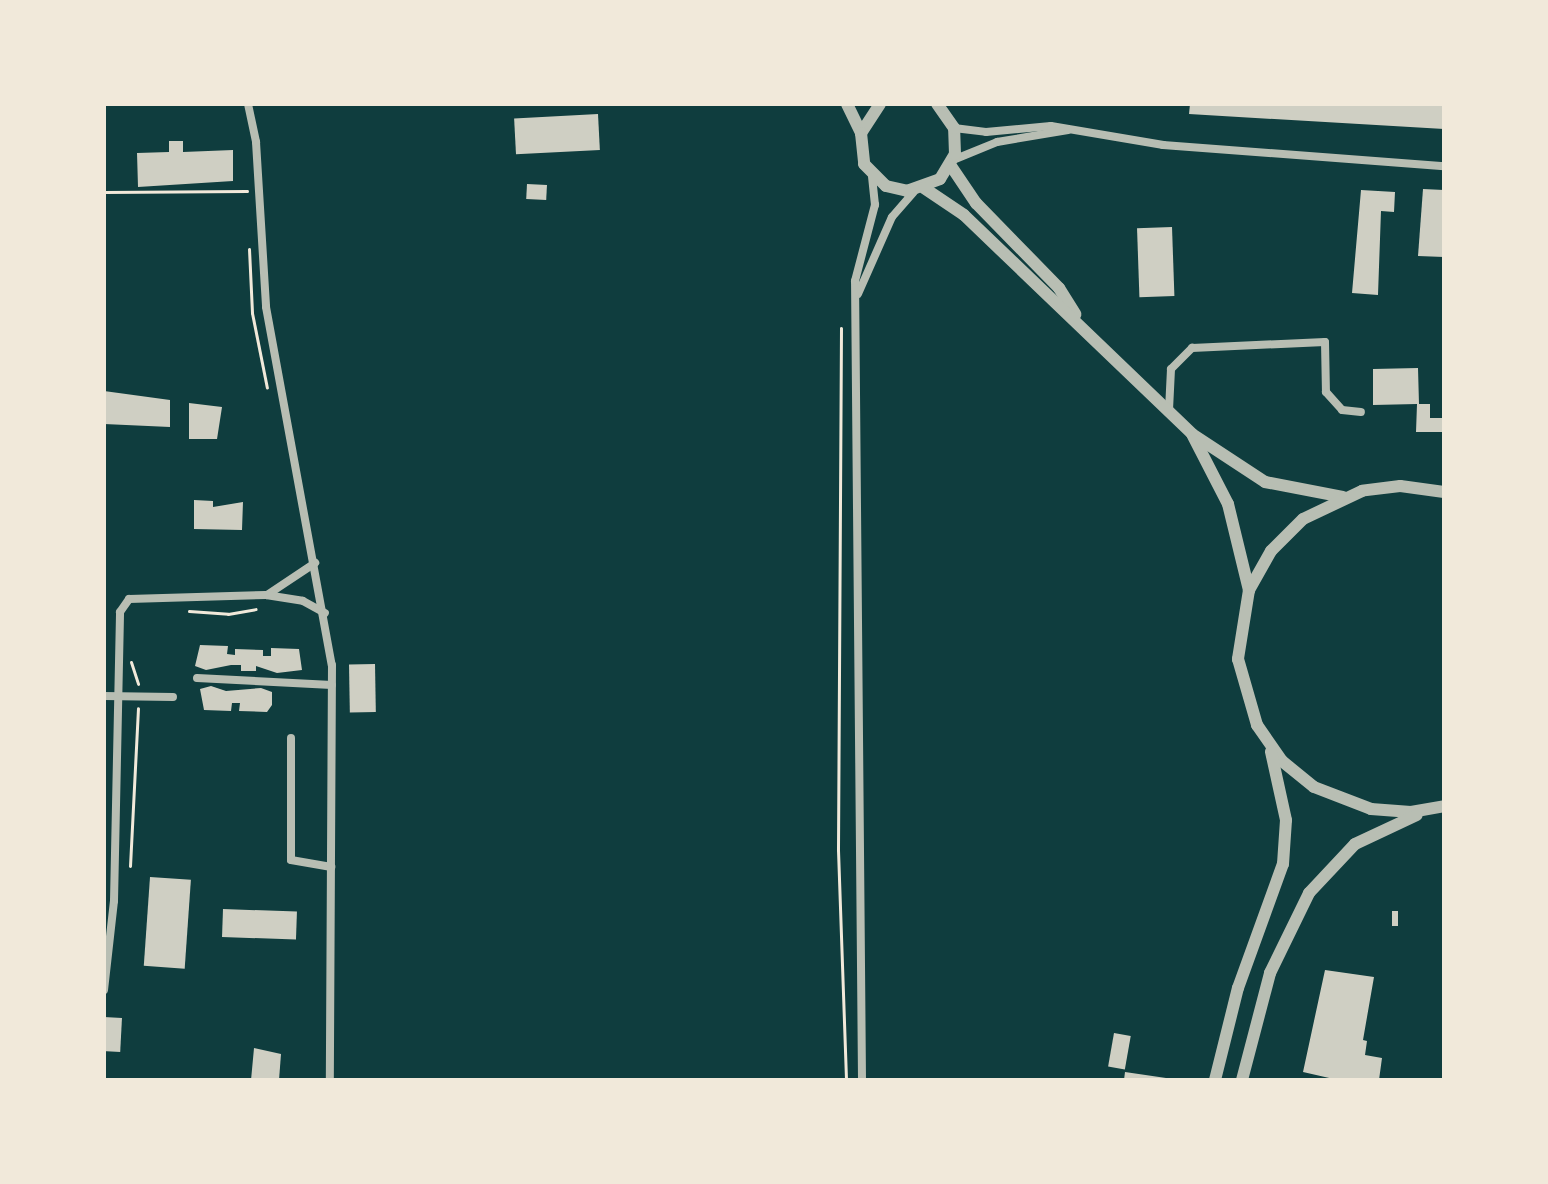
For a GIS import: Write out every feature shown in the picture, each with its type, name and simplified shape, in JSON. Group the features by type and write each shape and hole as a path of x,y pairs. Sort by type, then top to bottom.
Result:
{"street":[{"path":"248,104 259,191 266,307 325,613 332,685 330,1080"},
{"path":"847,104 861,133 860,149 872,175 875,205 858,262 857,295 862,1080"},
{"path":"861,133 880,104"},
{"path":"937,104 951,116 1073,129 1163,145 1444,166"},
{"path":"951,116 952,163 976,203 1059,288 1078,320"},
{"path":"857,295 892,217 952,163 997,142 1073,129"},
{"path":"872,175 886,186 919,190 964,215 1046,298 1078,320 1192,434 1265,482 1343,497 1400,486 1444,492"},
{"path":"1170,411 1171,369 1192,348 1325,342 1326,392 1342,410 1361,412"},
{"path":"1192,434 1228,504 1249,590 1238,659 1247,704 1269,745 1297,775 1332,797 1381,811 1438,807"},
{"path":"1249,590 1286,534 1343,497"},
{"path":"266,595 315,563"},
{"path":"104,990 114,901 120,612 129,599 266,595 303,601 325,613"},
{"path":"197,678 332,685"},
{"path":"104,696 173,697"},
{"path":"291,738 291,860 296,865 331,867"},
{"path":"1215,1080 1238,988 1283,864 1286,820 1269,745"},
{"path":"104,754 117,754"},
{"path":"1242,1080 1270,973 1309,893 1355,844 1438,807"},
{"path":"104,901 114,901"}],"path":[{"path":"104,192 259,191"},
{"path":"843,317 838,850 846,1080"}],"building":[{"path":"1190,104 1444,104 1444,129 1189,114"},
{"path":"598,114 600,150 516,154 514,118"},
{"path":"169,141 183,141 183,152 233,150 233,181 138,187 137,153 169,152"},
{"path":"527,184 547,185 546,200 526,199"},
{"path":"1423,189 1444,190 1444,257 1418,256"},
{"path":"1361,190 1395,192 1394,212 1381,211 1378,295 1352,293"},
{"path":"1172,227 1174,296 1139,297 1137,228"},
{"path":"1418,368 1419,404 1430,404 1430,418 1443,418 1443,432 1416,432 1417,404 1373,405 1373,369"},
{"path":"104,391 170,400 170,427 104,424"},
{"path":"189,403 222,407 217,439 189,439"},
{"path":"194,500 213,501 213,507 243,502 242,530 194,529"},
{"path":"200,645 228,646 227,654 235,655 235,649 263,650 263,656 271,656 271,648 299,649 302,670 277,673 256,666 256,671 241,671 241,665 231,665 206,670 195,666"},
{"path":"349,664 375,664 376,712 350,712"},
{"path":"211,686 226,691 261,688 272,692 272,705 267,712 239,711 240,703 232,703 231,711 204,710 200,689"},
{"path":"150,877 191,880 185,969 144,966"},
{"path":"223,909 297,912 296,940 222,937"},
{"path":"1392,911 1398,911 1398,926 1392,926"},
{"path":"1325,970 1374,977 1363,1040 1367,1041 1365,1055 1382,1058 1379,1080 1338,1080 1303,1072"},
{"path":"104,1017 122,1018 120,1052 104,1051"},
{"path":"1114,1033 1131,1036 1125,1069 1108,1066"},
{"path":"254,1048 281,1054 279,1080 251,1080"},
{"path":"1125,1072 1166,1078 1166,1080 1124,1080"}]}
